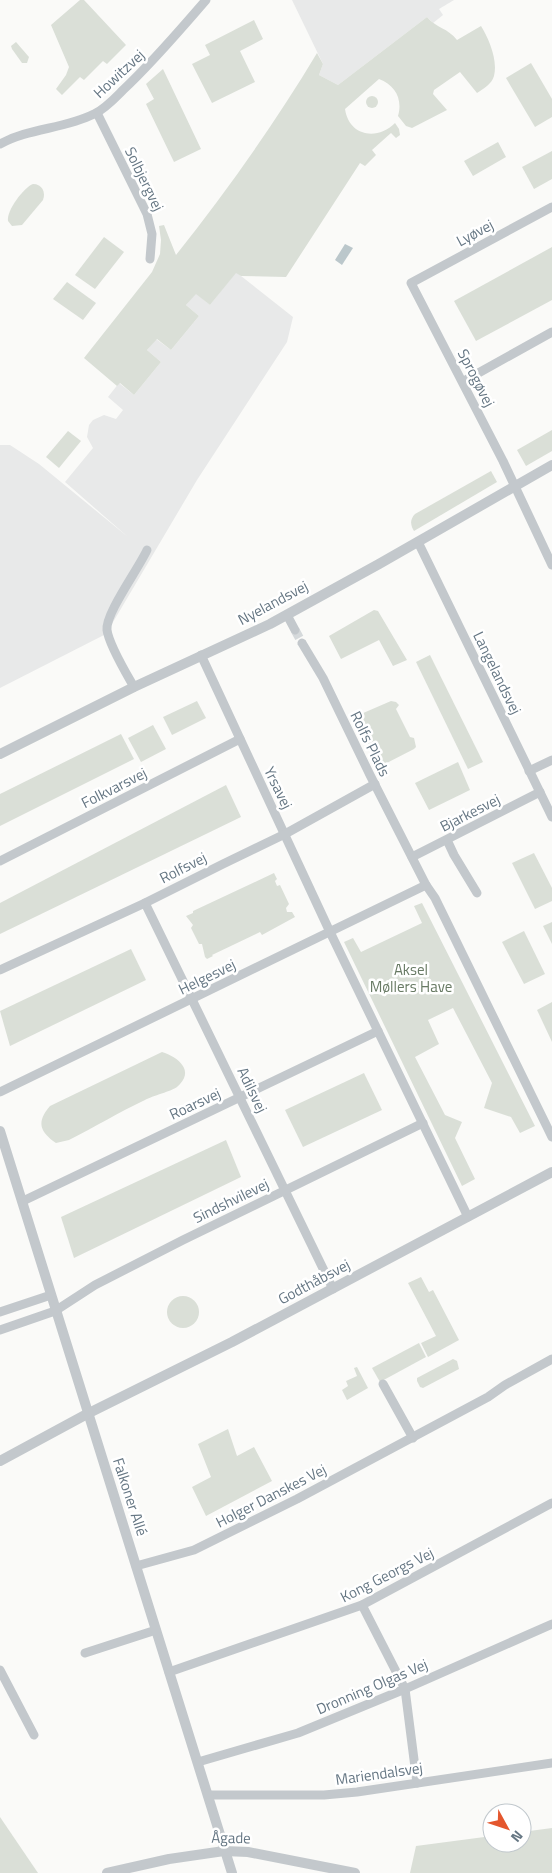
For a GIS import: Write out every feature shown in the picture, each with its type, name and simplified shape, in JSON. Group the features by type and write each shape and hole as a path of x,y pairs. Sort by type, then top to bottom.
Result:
{"street":[{"name":"Howitzvej","path":"0,144 27,133 81,120 97,113 151,63 206,0"},
{"name":"Solbjergvej","path":"97,113 149,220 152,234 150,259"},
{"name":"Lyøvej","path":"411,283 552,207"},
{"name":"Sprogøvej","path":"411,283 464,381 552,564"},
{"path":"464,381 552,332"},
{"name":"Nyelandsvej","path":"0,754 134,687 286,615 552,465"},
{"name":"Langelandsvej","path":"418,542 552,817"},
{"path":"134,687 107,630 114,608 147,550"},
{"path":"286,615 295,630"},
{"name":"Rolfs Plads","path":"302,643 323,678 412,857"},
{"name":"Yrsavej","path":"201,655 330,932"},
{"name":"Folkvarsvej","path":"0,861 240,739"},
{"path":"529,771 552,760"},
{"name":"Rolfsvej","path":"0,970 145,904 285,834 375,784"},
{"name":"Bjarkesvej","path":"412,857 540,792"},
{"path":"447,840 477,893"},
{"path":"412,857 552,1137"},
{"name":"Helgesvej","path":"0,1092 426,885"},
{"name":"Adilsvej","path":"145,904 334,1289"},
{"path":"330,932 468,1217"},
{"name":"Roarsvej","path":"23,1201 378,1031"},
{"name":"Sindshvilevej","path":"0,1330 55,1311 95,1285 423,1123"},
{"name":"Falkoner Allé","path":"0,1130 87,1414 232,1873"},
{"name":"Godthåbsvej","path":"0,1461 87,1414 334,1289 552,1172"},
{"path":"0,1312 51,1295"},
{"name":"Holger Danskes Vej","path":"136,1566 194,1550 488,1398 506,1385 552,1359"},
{"path":"384,1384 413,1438"},
{"name":"Kong Georgs Vej","path":"170,1672 362,1606 552,1503"},
{"path":"362,1606 406,1689 417,1783"},
{"name":"Dronning Olgas Vej","path":"198,1762 298,1733 406,1689 552,1624"},
{"path":"85,1653 156,1630"},
{"path":"0,1670 34,1735"},
{"name":"Mariendalsvej","path":"208,1795 324,1795 357,1792 552,1763"},
{"name":"Ågade","path":"107,1873 169,1859 224,1851 248,1852 355,1873"}],"shaded area":[{"path":"292,0 454,0 439,9 443,15 433,23 427,17 338,85 319,75 323,64"},
{"path":"345,244 353,248 342,265 335,260"},
{"path":"236,272 293,317 287,342 197,480 106,634 0,688 0,445 10,445 39,464 128,537 65,482 93,448 87,437 89,425 93,420 104,415 116,419 123,410 108,397 119,383 134,395 161,362 147,350 156,339 171,350 199,316 186,305 196,293 210,305"}],"green space":[{"path":"80,0 84,0 126,45 107,64 103,61 84,80 80,77 62,95 56,89 69,67 51,25"},
{"path":"427,17 457,40 481,26 490,43 495,63 494,76 489,84 477,93 460,72 434,90 433,94 447,110 412,128 406,126 398,116 399,104 396,93 389,85 379,79 345,109 348,118 358,130 372,134 388,129 395,123 400,135 396,138 391,133 372,150 376,155 365,166 360,163 286,277 241,276 236,273 210,305 196,294 186,305 199,316 171,350 157,339 147,350 161,362 134,395 120,383 117,386 84,358 152,272 160,254 159,226 164,225 176,255 250,156 317,53 323,64 319,75 338,85"},
{"path":"254,20 263,39 240,51 255,82 212,103 192,64 210,55 205,45"},
{"path":"16,42 29,57 27,63 22,63 12,49 11,46"},
{"path":"531,63 552,99 552,117 535,127 506,78"},
{"path":"163,69 201,149 174,162 146,104 154,99 146,84"},
{"path":"372,96 378,102 372,108 366,102"},
{"path":"498,142 506,157 473,176 464,161"},
{"path":"552,151 552,179 534,189 522,167"},
{"path":"33,184 39,185 42,189 44,194 43,200 22,225 12,226 8,221 10,211 16,200"},
{"path":"104,237 124,252 95,289 75,275"},
{"path":"552,247 552,300 476,341 454,301"},
{"path":"67,282 96,303 83,320 53,299"},
{"path":"552,430 552,451 526,466 517,450"},
{"path":"68,431 81,441 59,468 46,457"},
{"path":"491,471 497,482 414,531 411,522 415,514"},
{"path":"374,610 378,611 407,660 393,666 379,640 341,659 329,636"},
{"path":"430,655 483,762 468,769 416,662"},
{"path":"197,701 206,718 172,735 163,717"},
{"path":"391,701 399,705 396,709 410,737 414,738 416,747 379,767 354,717"},
{"path":"153,725 166,749 141,762 128,738"},
{"path":"121,734 134,759 0,826 0,794"},
{"path":"458,762 470,790 429,810 415,783"},
{"path":"226,785 241,817 0,934 0,903"},
{"path":"534,853 552,888 552,901 535,909 512,863"},
{"path":"274,873 277,879 275,881 277,886 280,885 289,904 286,908 287,912 292,912 295,917 262,935 260,932 207,959 202,944 199,944 191,928 193,925 186,916"},
{"name":"Aksel Møllers Have","path":"422,903 535,1126 520,1133 511,1117 484,1108 492,1083 453,1008 428,1020 439,1044 415,1057 445,1115 462,1122 455,1138 475,1179 462,1186 344,942 353,938 361,952 422,923 414,906"},
{"path":"552,922 552,944 543,926"},
{"path":"524,931 545,974 524,984 502,942"},
{"path":"131,949 146,980 10,1046 0,1011"},
{"path":"552,1002 552,1042 537,1010"},
{"path":"162,1052 174,1057 183,1065 185,1075 177,1087 148,1098 69,1140 56,1143 43,1131 43,1117 50,1106"},
{"path":"364,1073 382,1110 303,1147 285,1110"},
{"path":"226,1140 241,1177 74,1258 61,1217"},
{"path":"421,1277 429,1292 433,1290 459,1340 428,1357 421,1343 436,1336 408,1283"},
{"path":"183,1296 195,1300 199,1312 195,1324 183,1328 171,1324 167,1312 171,1300"},
{"path":"419,1343 426,1357 380,1382 372,1368"},
{"path":"453,1359 457,1361 459,1369 423,1388 420,1387 417,1378"},
{"path":"357,1367 368,1388 347,1400 342,1390 348,1386 346,1381 357,1376 354,1368"},
{"path":"228,1429 237,1456 254,1447 272,1481 206,1516 192,1487 211,1477 198,1444"},
{"path":"0,1817 38,1873 0,1873"},
{"path":"552,1828 552,1873 410,1873 416,1846 482,1837 482,1853 532,1853 532,1831"}],"tunnel":[{"path":"295,630 302,643"}]}
